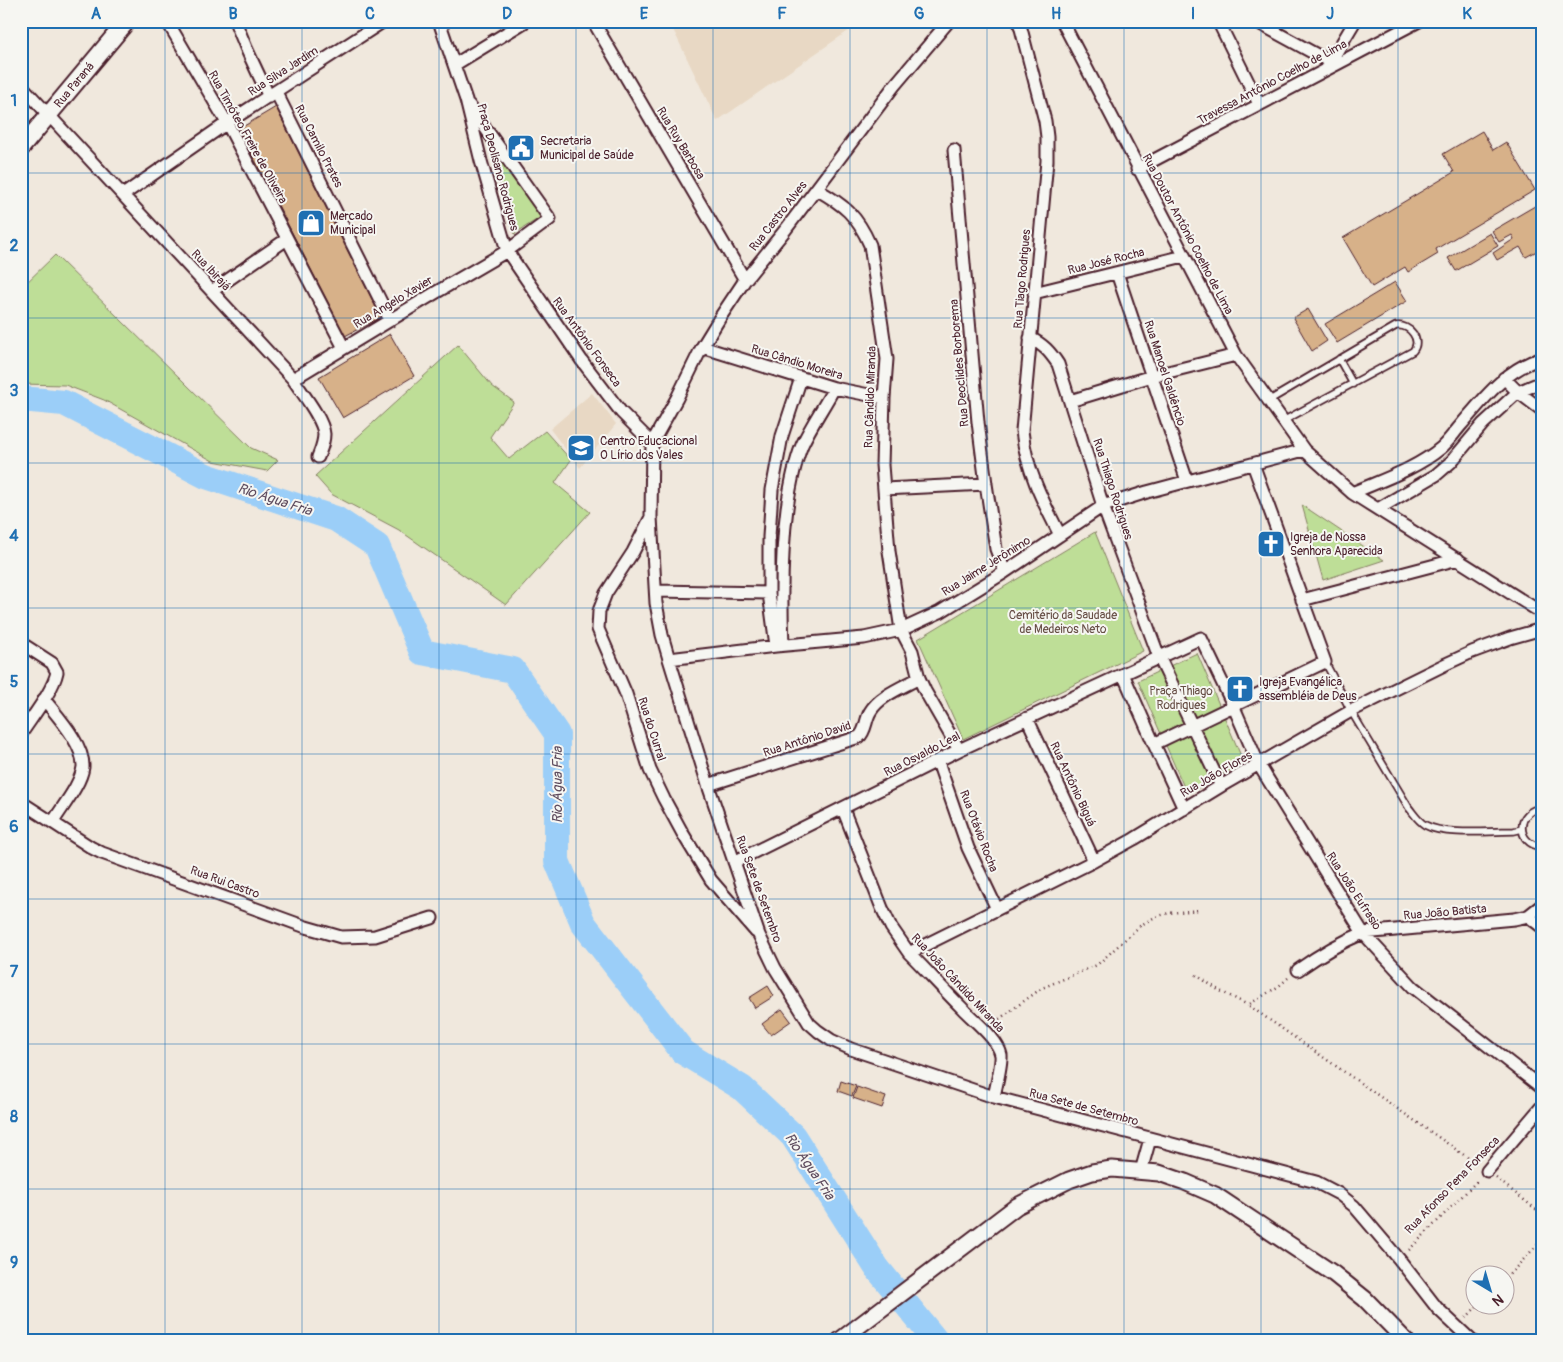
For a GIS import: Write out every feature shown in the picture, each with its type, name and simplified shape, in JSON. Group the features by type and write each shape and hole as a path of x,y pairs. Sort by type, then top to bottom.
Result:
{"main road":[{"name":"Rua Paraná","path":"21,148 127,21"}],"street":[{"name":"Rua Timóteo Freire de Oliveira","path":"167,21 227,124 344,348"},
{"name":"Rua Camilo Prates","path":"235,21 247,50 273,95 390,320"},
{"name":"Rua Silva Jardim","path":"123,195 384,21"},
{"name":"Praça Deolisano Rodrigues","path":"439,21 466,100 481,161 507,251 550,219 466,100"},
{"path":"454,65 526,21"},
{"name":"Rua Ruy Barbosa","path":"592,21 745,280"},
{"name":"Rua Castro Alves","path":"652,443 702,347 745,280 894,86 949,21"},
{"name":"Rua Tiago Rodrigues","path":"1019,21 1045,121 1047,137 1046,170 1022,431 1030,470 1060,535"},
{"name":"Rua Doutor Antônio Coelho de Lima","path":"1062,21 1236,356 1304,450 1352,493 1458,559"},
{"path":"1218,21 1259,104"},
{"path":"1255,21 1328,65 1355,21"},
{"name":"Travessa Antônio Coelho de Lima","path":"1137,168 1259,104 1328,65 1419,21"},
{"name":"Rua Ibirajá","path":"21,85 293,379 320,422 324,433 323,445 318,457"},
{"name":"Rua Deoclides Borborema","path":"954,150 978,422 996,548 1005,572"},
{"name":"Rua Cândido Miranda","path":"816,190 834,199 852,214 863,228 870,245 888,359 884,398 882,465 889,551 901,630 912,651 919,678 925,691 959,750"},
{"path":"212,291 287,238"},
{"name":"Rua Angelo Xavier","path":"293,379 507,251"},
{"name":"Rua Antônio Fonseca","path":"507,251 582,361 621,412 652,443"},
{"name":"Rua José Rocha","path":"1034,293 1184,256"},
{"name":"Rua Manoel Galdêncio","path":"1117,273 1186,481"},
{"name":"Rua Thiago Rodrigues","path":"1030,338 1041,344 1051,353 1058,364 1103,506 1159,657"},
{"name":"Rua Cândio Moreira","path":"702,347 834,388 884,398"},
{"path":"1070,400 1152,376 1236,356"},
{"path":"1352,493 1412,466 1441,448 1504,378 1523,365 1542,358"},
{"path":"779,646 769,593 769,537 775,473 782,436 802,378"},
{"path":"1504,378 1518,392 1542,410"},
{"path":"1378,509 1436,475 1483,424 1518,392 1542,382"},
{"path":"779,646 783,541 789,495 802,446 834,388"},
{"name":"Rua Sete de Setembro","path":"652,443 651,517 656,603 668,659 759,935 776,968 809,1023 831,1040 851,1049 994,1097 1316,1182 1339,1194 1354,1206 1369,1222 1437,1308 1472,1341"},
{"name":"Rua Jaime Jerônimo","path":"668,659 864,638 901,630 940,612 1005,572 1103,506 1186,481 1304,450"},
{"path":"1154,744 1325,662 1252,464"},
{"path":"884,489 986,484"},
{"name":"Rua do Curral","path":"651,517 606,593 599,611 598,629 626,694 650,770 669,808 711,880 759,935"},
{"path":"1302,600 1458,559 1542,613"},
{"path":"656,591 769,593"},
{"name":"Rua João Flores","path":"909,953 1094,861 1351,711 1472,652 1510,638 1542,630"},
{"path":"1184,809 1123,674 1201,638 1259,765"},
{"path":"21,642 52,662 57,672 56,678 44,699 21,734"},
{"path":"1159,657 1220,786"},
{"name":"Rua Osvaldo Leal","path":"734,862 959,750 1123,674"},
{"name":"Rua Antônio David","path":"708,785 859,737 864,732 870,712 877,703 919,678"},
{"path":"44,699 75,740 83,767 77,784 53,822"},
{"name":"Rua Antônio Biguá","path":"1027,718 1094,861"},
{"name":"Rua Otávio Rocha","path":"938,762 968,848 997,910"},
{"name":"Rua João Eufrasio","path":"1259,765 1363,933 1413,987 1542,1088"},
{"name":"Rua Rui Castro","path":"21,802 102,853 306,927 341,937 375,936 432,918"},
{"name":"Rua João Cândido Miranda","path":"843,808 891,927 909,953 984,1030 996,1045 1001,1055 994,1097"},
{"name":"Rua João Batista","path":"1298,970 1343,941 1363,933 1491,922 1528,916 1542,906"},
{"path":"1528,916 1542,927"},
{"name":"Rua Afonso Pena Fonseca","path":"1487,1171 1542,1106"},
{"path":"1142,1171 1150,1139"},
{"path":"845,1336 1017,1206 1069,1180 1092,1172 1112,1169 1158,1173 1215,1195 1334,1274 1365,1299 1406,1341"}],"lane":[{"path":"1268,401 1396,326 1403,325 1408,327 1417,341 1413,352 1283,421"},
{"path":"1339,359 1353,384"},
{"path":"1325,662 1351,711 1409,808 1420,822 1427,826 1454,831 1514,831 1522,829"},
{"path":"1542,808 1530,812 1522,822 1523,835 1531,844 1542,847"}],"path":[{"path":"984,1030 1042,988 1097,965 1141,925 1155,917 1199,910"},
{"path":"1248,1005 1279,986 1298,970"},
{"path":"1196,975 1248,1005 1487,1171 1542,1214"},
{"name":"Rua Afonso Pena Fonseca","path":"1399,1259 1487,1171"},
{"path":"1516,1267 1542,1240"},
{"path":"1457,1327 1469,1314"}],"shaded area":[{"path":"669,21 863,21 717,121"},
{"name":"Centro Educacional O Lírio dos Vales","path":"592,393 616,424 580,468 550,429"}],"green space":[{"path":"488,140 541,217 514,234"},
{"path":"55,255 251,448 278,460 267,471 213,461 104,400 65,385 21,384 21,288"},
{"path":"458,345 492,386 514,402 490,437 509,459 545,431 571,460 555,483 590,512 506,605 399,530 331,494 315,476"},
{"path":"1302,505 1384,560 1323,580"},
{"name":"Cemitério da Saudade de Medeiros Neto","path":"1095,532 1143,651 963,739 918,639"},
{"name":"Praça Thiago Rodrigues","path":"1197,653 1244,763 1187,794 1138,681"}],"building":[{"name":"Mercado Municipal","path":"276,107 381,317 345,336 239,129"},
{"path":"1482,131 1493,150 1506,142 1535,190 1436,249 1438,254 1408,272 1405,267 1372,287 1343,238 1454,172 1443,154"},
{"path":"1540,203 1542,206 1542,235 1540,236 1542,248 1526,257 1520,247 1497,260 1493,253 1514,239 1512,235 1499,242 1492,231"},
{"path":"1490,233 1498,246 1456,271 1448,258"},
{"path":"1395,282 1407,301 1337,343 1325,324"},
{"path":"1308,309 1327,341 1312,351 1293,318"},
{"path":"390,334 414,376 343,418 319,377"},
{"path":"768,986 774,996 755,1008 749,998"},
{"path":"782,1009 791,1021 771,1035 762,1024"},
{"path":"841,1081 856,1086 852,1096 838,1091"},
{"path":"857,1087 886,1097 882,1108 853,1098"}],"waterway":[{"name":"Rio Água Fria","path":"21,399 64,403 206,476 336,519 377,546 422,652 513,670 557,734 557,861 583,923 683,1052 742,1088 793,1136 877,1268 936,1341"}],"place":[{"name":"Secretaria Municipal de Saúde","path":"521,148"},
{"name":"Mercado Municipal","path":"311,223"},
{"name":"Centro Educacional O Lírio dos Vales","path":"581,448"},
{"name":"Igreja de Nossa Senhora Aparecida","path":"1271,544"},
{"name":"Igreja Evangélica assembléia de Deus","path":"1240,689"}]}
